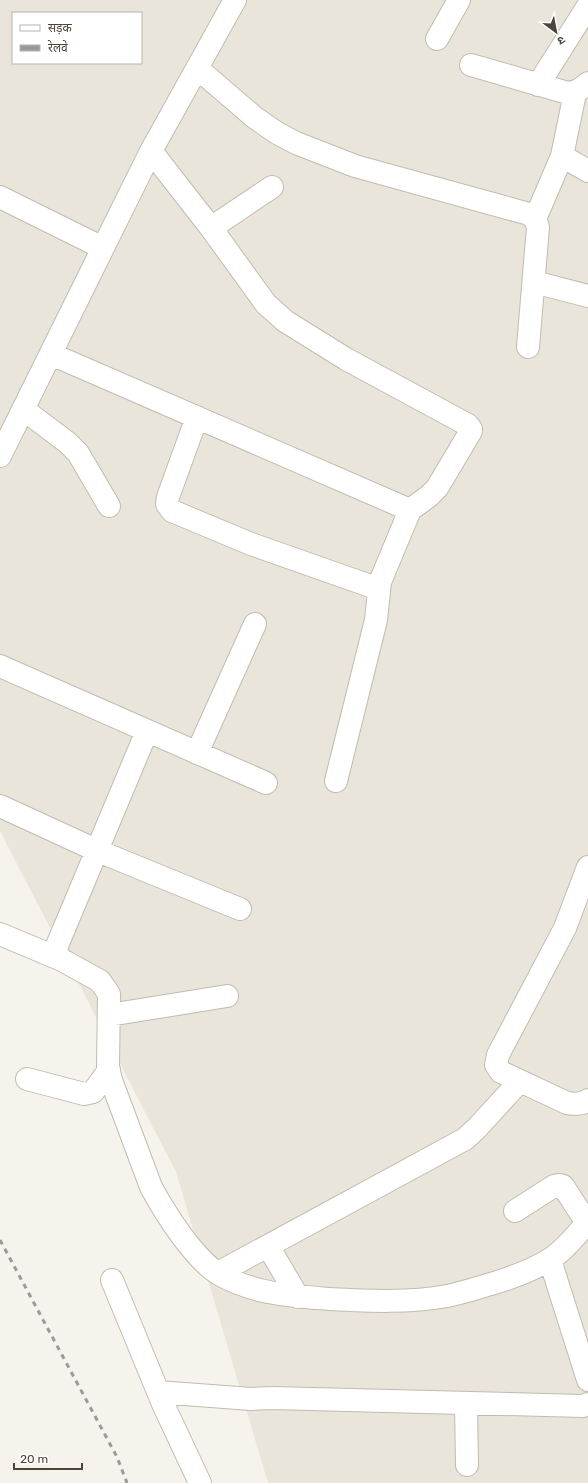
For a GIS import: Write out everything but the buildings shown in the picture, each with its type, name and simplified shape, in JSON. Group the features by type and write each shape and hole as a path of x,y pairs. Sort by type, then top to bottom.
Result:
{"street":[{"path":"0,456 152,151 196,68 235,0"},
{"path":"437,40 458,0"},
{"path":"538,85 588,6"},
{"path":"471,65 568,93 581,88"},
{"path":"196,68 254,117 277,133 296,143 355,166 529,214 535,219 538,227 528,346"},
{"path":"535,219 562,156 581,88"},
{"path":"152,151 211,228 266,304 285,321 346,359 434,406 471,428 471,432 436,488 429,496 410,510 380,582 376,620 336,781"},
{"path":"562,156 588,171"},
{"path":"211,228 272,187"},
{"path":"0,197 103,248"},
{"path":"534,282 588,296"},
{"path":"51,354 410,510"},
{"path":"23,409 68,443 78,454 109,506"},
{"path":"197,417 166,504 172,511 251,544 379,589"},
{"path":"197,753 255,624"},
{"path":"0,666 266,783"},
{"path":"62,960 58,955 56,948 98,851 147,730"},
{"path":"0,806 98,851 240,909"},
{"path":"588,867 565,928 498,1055 496,1064 501,1072 567,1102 574,1104 586,1102 588,1100"},
{"path":"0,934 62,960 100,981 109,994 109,1070 111,1080 151,1187 189,1246 218,1273 257,1290 284,1296 369,1301 410,1300 446,1296 516,1277 550,1260 560,1252 587,1223 562,1186 559,1185 554,1186 515,1211"},
{"path":"109,1015 227,996"},
{"path":"27,1079 84,1094 93,1092 109,1070"},
{"path":"218,1273 465,1139 520,1081"},
{"path":"268,1246 298,1297"},
{"path":"550,1260 588,1380"},
{"path":"112,1280 158,1392 200,1483"},
{"path":"158,1392 251,1399 272,1398 583,1406 588,1404"},
{"path":"466,1404 467,1465"}],"shaded area":[{"path":"0,0 588,0 588,1483 268,1483 176,1172 0,831"}],"railway":[{"path":"0,1240 117,1457 127,1483"}]}
